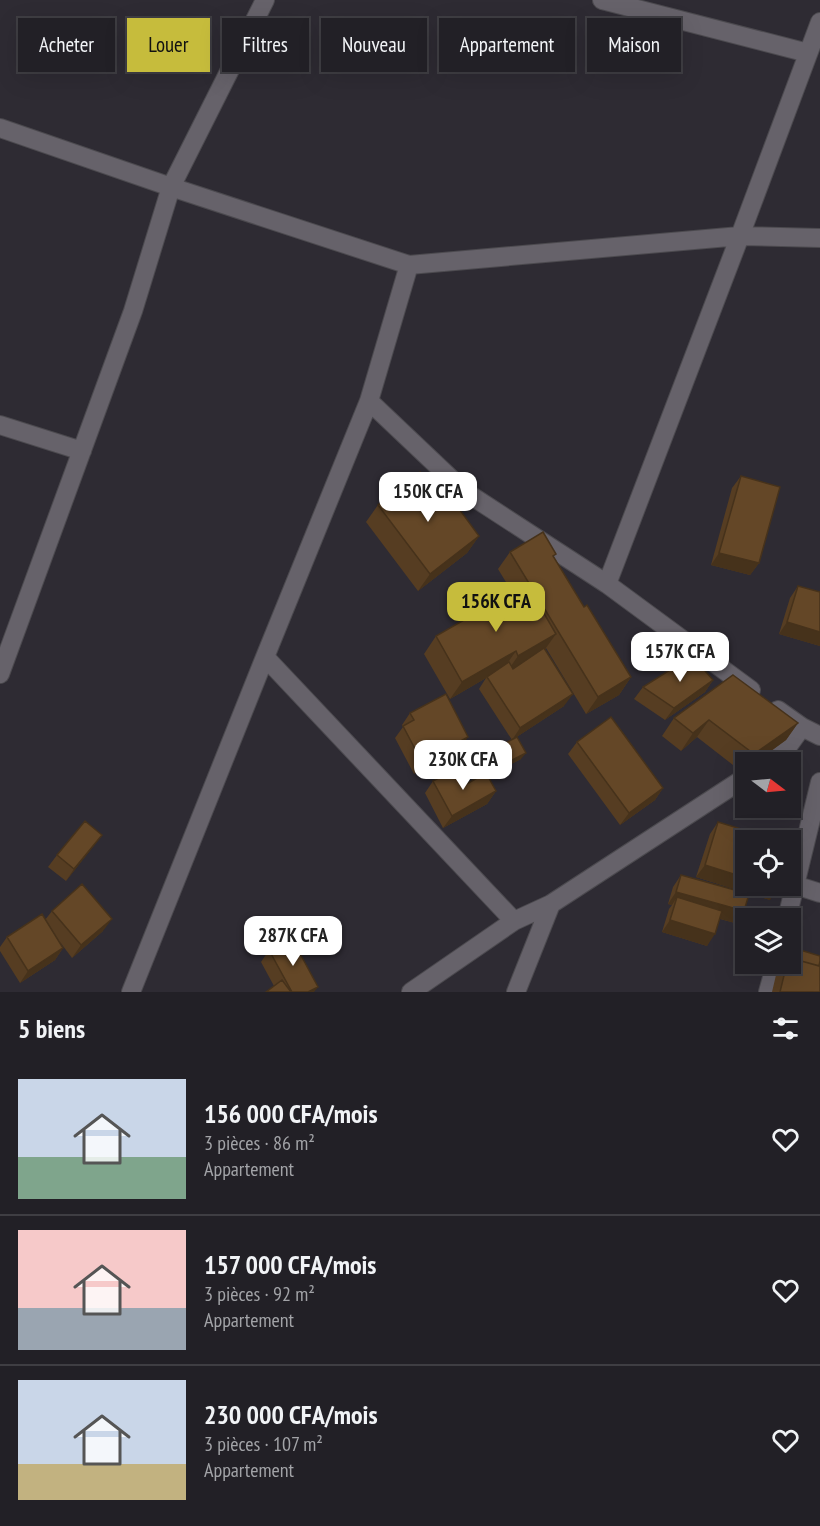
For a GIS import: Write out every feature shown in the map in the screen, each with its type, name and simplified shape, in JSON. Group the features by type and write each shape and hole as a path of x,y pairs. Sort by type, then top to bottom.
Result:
{"street":[{"path":"0,674 133,311 171,188 265,0"},
{"path":"602,0 808,53"},
{"path":"607,584 820,21"},
{"path":"0,129 171,188 409,265 740,236 820,238"},
{"path":"132,992 369,401 409,265"},
{"path":"369,401 464,491 607,584 802,727 820,736"},
{"path":"0,425 82,451"},
{"path":"265,657 514,921"},
{"path":"780,752 789,745 802,727"},
{"path":"801,860 820,782"},
{"path":"411,992 514,921 551,904 735,784"},
{"path":"801,887 820,893"},
{"path":"516,992 551,904"},
{"path":"768,992 773,974"}],"building":[{"path":"420,472 445,503 451,498 479,536 430,574 378,505"},
{"path":"741,476 780,487 759,563 719,553"},
{"path":"543,532 556,554 553,556 584,607 587,605 631,677 598,697 510,552"},
{"path":"527,584 556,634 518,656 516,651 462,682 436,636"},
{"path":"798,586 820,592 820,632 787,622"},
{"path":"544,648 573,694 520,728 487,677 509,662 513,669"},
{"path":"692,656 713,680 674,708 643,687"},
{"path":"733,675 798,723 757,752 751,752 709,720 693,733 674,718"},
{"path":"446,694 468,737 422,762 403,726 414,720 410,713"},
{"path":"611,717 663,788 629,813 577,742"},
{"path":"517,737 526,753 504,764 496,748"},
{"path":"456,769 465,785 486,773 496,791 452,816 433,781"},
{"path":"85,821 102,835 74,869 57,855"},
{"path":"718,822 744,830 735,830 735,875 705,865"},
{"path":"681,875 735,890 735,896 748,896 745,908 735,908 676,892"},
{"path":"82,884 112,919 81,945 52,911"},
{"path":"677,897 722,911 715,934 670,920"},
{"path":"42,914 63,948 28,971 7,937"},
{"path":"291,937 318,987 308,992 292,992 269,950"},
{"path":"801,950 820,956 819,966 801,961"},
{"path":"801,961 820,966 820,992 780,992 784,974 801,974"},
{"path":"282,980 291,992 266,992"}]}
